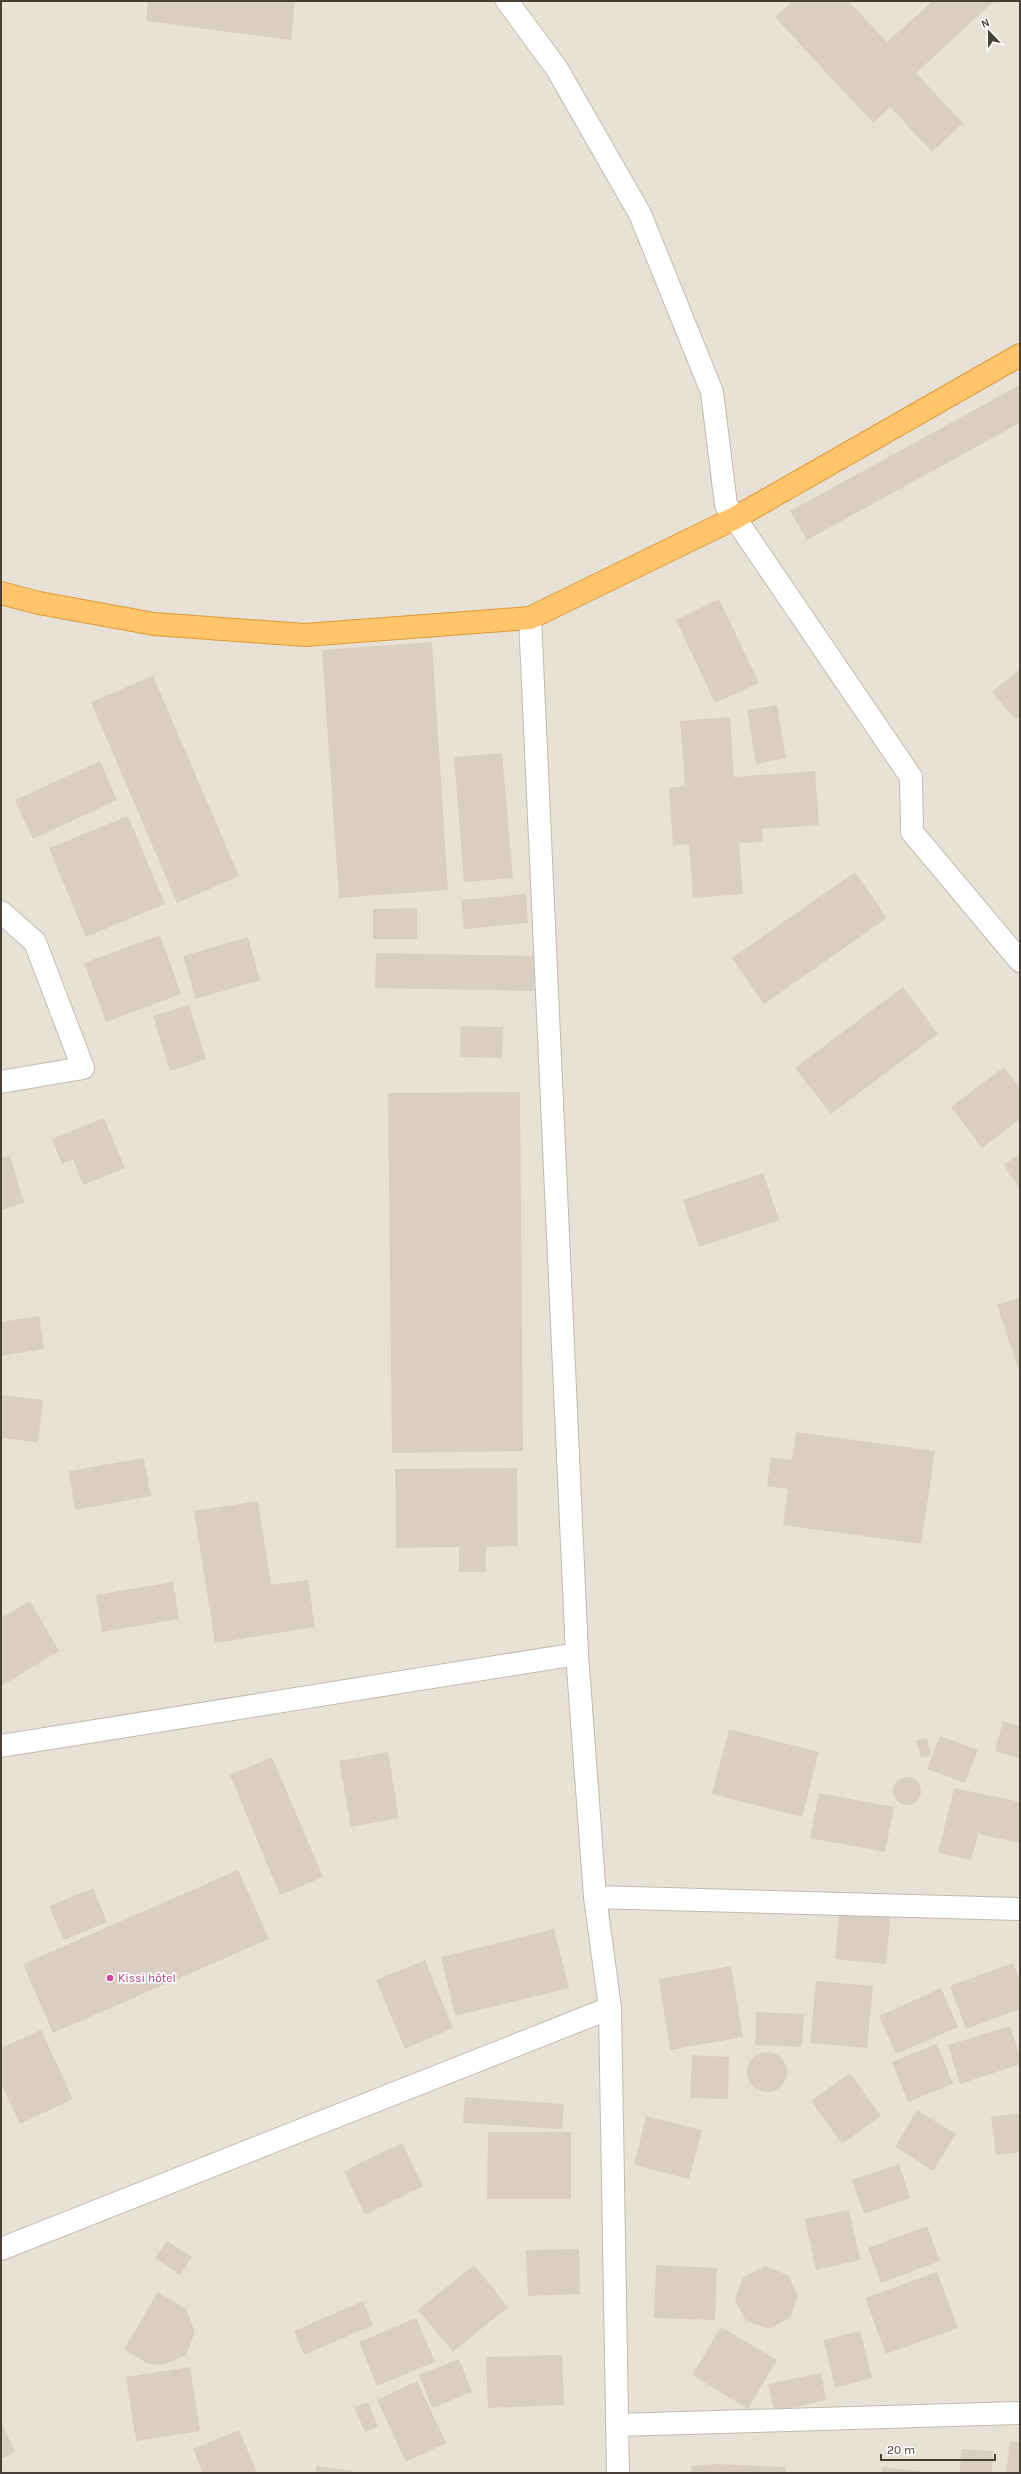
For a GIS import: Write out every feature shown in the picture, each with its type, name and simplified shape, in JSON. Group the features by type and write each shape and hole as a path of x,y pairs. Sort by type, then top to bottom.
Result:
{"highway":[{"path":"1,593 39,603 154,624 305,635 530,618 735,518 1020,354"}],"street":[{"path":"507,1 557,69 640,214 712,392 726,505 911,777 912,832 1020,961"},
{"path":"530,618 577,1654 595,1897 610,2008 618,2473"},
{"path":"1,912 35,942 83,1068 1,1082"},
{"path":"1,1746 577,1654"},
{"path":"595,1897 1020,1909"},
{"path":"1,2249 610,2008"},
{"path":"617,2425 1020,2413"}],"shaded area":[{"path":"1,1 1020,1 1020,2473 1,2473"}],"building":[{"path":"148,1 295,2 291,40 146,21"},
{"path":"793,1 848,1 887,42 933,1 994,1 916,73 963,123 932,152 890,107 873,123 775,17"},
{"path":"1020,385 1020,423 807,540 790,511"},
{"path":"719,599 759,683 715,703 676,620"},
{"path":"432,642 448,890 339,898 322,650"},
{"path":"1020,669 1020,716 1015,719 992,692"},
{"path":"153,676 239,876 177,903 91,702"},
{"path":"777,705 786,758 756,764 747,710"},
{"path":"730,717 734,777 815,771 819,825 762,829 763,842 739,843 743,894 693,898 689,844 673,846 669,788 685,786 680,721"},
{"path":"502,753 513,878 464,882 454,757"},
{"path":"100,761 117,800 33,839 15,800"},
{"path":"128,816 165,904 86,937 49,848"},
{"path":"855,872 887,918 764,1004 732,958"},
{"path":"526,894 528,923 464,929 461,900"},
{"path":"417,908 417,939 373,939 373,909"},
{"path":"160,935 181,994 106,1022 84,963"},
{"path":"248,937 260,980 196,999 183,956"},
{"path":"376,953 535,956 534,991 375,988"},
{"path":"903,987 938,1034 831,1114 795,1068"},
{"path":"189,1005 206,1059 170,1071 153,1016"},
{"path":"461,1026 503,1027 502,1058 460,1057"},
{"path":"1004,1067 1020,1088 1020,1119 982,1148 951,1107"},
{"path":"520,1092 523,1451 392,1453 388,1093"},
{"path":"104,1118 125,1168 83,1185 73,1159 62,1164 52,1139"},
{"path":"1020,1153 1020,1189 1004,1165"},
{"path":"10,1156 24,1203 1,1210 1,1158"},
{"path":"763,1173 779,1220 699,1247 683,1200"},
{"path":"1020,1298 1020,1374 997,1305"},
{"path":"39,1316 44,1349 1,1356 1,1322"},
{"path":"1,1395 43,1400 38,1442 1,1438"},
{"path":"796,1432 935,1451 921,1544 783,1525 788,1489 767,1486 771,1457 792,1460"},
{"path":"144,1458 151,1496 75,1510 69,1471"},
{"path":"517,1468 518,1546 486,1547 486,1572 459,1572 459,1547 396,1548 395,1469"},
{"path":"258,1501 271,1585 308,1580 315,1627 215,1643 194,1511"},
{"path":"173,1582 179,1619 102,1632 96,1595"},
{"path":"30,1601 59,1651 1,1686 1,1618"},
{"path":"1003,1721 1020,1726 1020,1759 995,1751"},
{"path":"729,1729 819,1752 802,1817 712,1794"},
{"path":"940,1736 978,1750 965,1783 927,1769"},
{"path":"927,1738 931,1755 921,1758 916,1740"},
{"path":"388,1752 399,1818 351,1827 339,1761"},
{"path":"272,1757 323,1877 280,1895 230,1775"},
{"path":"907,1777 917,1781 921,1791 917,1801 907,1805 897,1801 893,1791 897,1781"},
{"path":"954,1788 1020,1802 1020,1843 978,1834 971,1860 938,1853"},
{"path":"819,1793 894,1807 885,1852 810,1838"},
{"path":"238,1870 269,1939 53,2033 23,1964"},
{"path":"93,1888 107,1922 64,1940 49,1906"},
{"path":"840,1907 891,1911 886,1964 835,1959"},
{"path":"554,1929 569,1988 455,2016 441,1957"},
{"path":"425,1960 453,2028 405,2049 376,1980"},
{"path":"1013,1963 1020,1982 1020,2009 966,2029 950,1986"},
{"path":"731,1966 743,2037 670,2050 659,1979"},
{"path":"816,1981 873,1986 867,2048 810,2043"},
{"path":"941,1988 958,2027 896,2054 879,2016"},
{"path":"756,2012 804,2014 802,2047 755,2045"},
{"path":"1010,2026 1020,2056 1020,2064 960,2084 948,2045"},
{"path":"41,2030 73,2099 20,2124 1,2083 1,2048"},
{"path":"937,2044 953,2084 908,2102 892,2062"},
{"path":"763,2052 771,2052 778,2055 784,2061 787,2072 784,2083 778,2089 771,2092 763,2092 756,2089 750,2083 747,2076 747,2068 750,2061 756,2055"},
{"path":"692,2055 729,2057 728,2099 690,2098"},
{"path":"850,2073 881,2116 842,2144 811,2101"},
{"path":"465,2097 564,2104 562,2129 463,2123"},
{"path":"917,2110 956,2134 933,2171 895,2147"},
{"path":"1020,2113 1020,2152 996,2155 991,2117"},
{"path":"646,2116 702,2130 689,2179 634,2165"},
{"path":"488,2132 571,2132 571,2199 487,2199"},
{"path":"402,2143 423,2186 365,2215 344,2171"},
{"path":"899,2164 910,2198 864,2214 852,2180"},
{"path":"849,2210 860,2260 816,2270 805,2219"},
{"path":"927,2226 940,2261 881,2283 868,2248"},
{"path":"167,2241 192,2257 180,2275 155,2258"},
{"path":"579,2249 580,2294 528,2296 526,2250"},
{"path":"474,2265 508,2307 453,2352 418,2310"},
{"path":"656,2265 717,2268 715,2320 654,2318"},
{"path":"765,2266 788,2275 798,2296 790,2318 769,2329 746,2321 735,2300 743,2277"},
{"path":"937,2272 958,2328 886,2354 865,2298"},
{"path":"158,2292 186,2309 195,2332 186,2355 163,2365 148,2364 124,2349"},
{"path":"363,2301 373,2325 304,2355 294,2331"},
{"path":"416,2318 435,2362 377,2386 359,2342"},
{"path":"721,2327 777,2360 748,2409 692,2375"},
{"path":"860,2331 872,2378 835,2388 824,2340"},
{"path":"562,2355 564,2405 488,2408 486,2357"},
{"path":"459,2359 472,2392 432,2408 419,2375"},
{"path":"190,2367 200,2431 136,2441 126,2377"},
{"path":"821,2373 826,2400 774,2412 768,2384"},
{"path":"417,2381 446,2443 406,2462 377,2400"},
{"path":"368,2402 378,2427 365,2432 354,2407"},
{"path":"1,2421 15,2452 1,2459"},
{"path":"239,2430 257,2473 203,2473 193,2449"},
{"path":"1010,2441 1020,2442 1020,2473 1006,2473"},
{"path":"961,2449 993,2451 992,2473 960,2473"},
{"path":"715,2464 786,2467 786,2473 691,2473 691,2466"},
{"path":"317,2466 353,2471 352,2473 315,2473"},
{"path":"883,2467 926,2472 926,2473 882,2473"}],"place":[{"name":"Kissi hôtel","path":"110,1978"}]}
